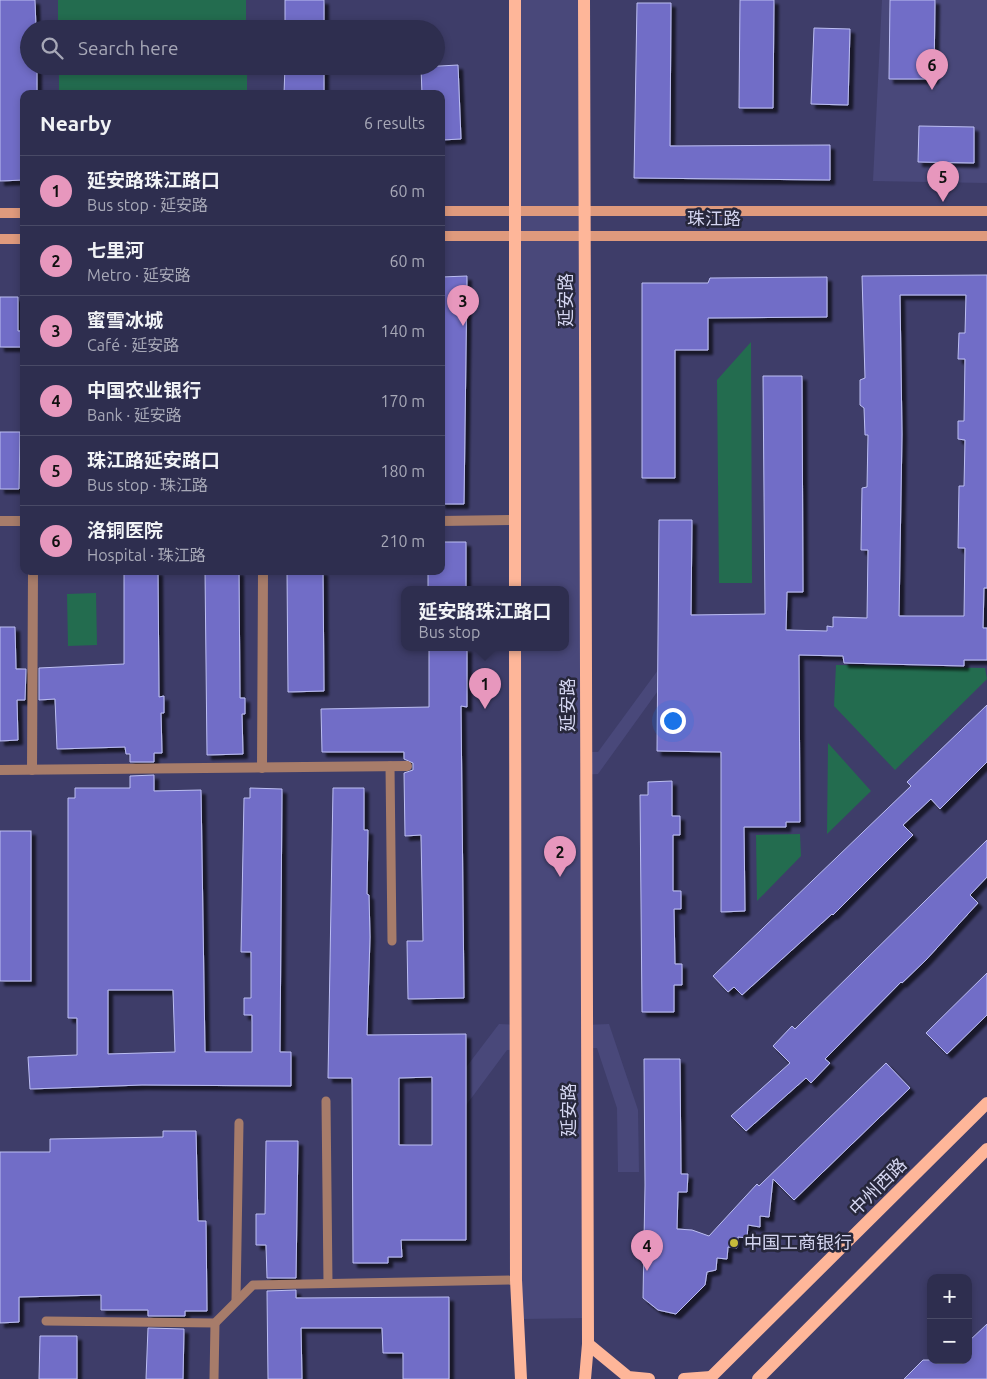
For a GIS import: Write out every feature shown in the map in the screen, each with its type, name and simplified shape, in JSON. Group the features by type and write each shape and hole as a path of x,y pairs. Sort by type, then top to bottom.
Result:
{"main road":[{"path":"515,0 515,586"},
{"name":"延安路","path":"584,0 588,1344 585,1379"},
{"name":"珠江路","path":"445,211 987,210"},
{"path":"0,213 20,213"},
{"name":"珠江路","path":"445,236 987,236"},
{"path":"0,239 20,239"},
{"path":"515,651 516,1280 522,1379"},
{"name":"中州西路","path":"710,1378 987,1104"},
{"path":"758,1379 987,1149"},
{"path":"588,1344 628,1376 648,1379"},
{"path":"684,1379 710,1378"}],"street":[{"path":"445,521 515,520"},
{"path":"0,521 20,521"},
{"path":"32,770 33,575"},
{"path":"262,575 262,768"},
{"path":"0,770 407,766"}],"lane":[{"path":"390,766 392,941"},
{"path":"326,1101 328,1283"},
{"path":"236,1301 239,1124"},
{"path":"214,1379 215,1324 253,1285 516,1280"},
{"path":"46,1321 215,1324"}],"shaded area":[{"path":"516,0 580,0 583,752 598,752 661,666 673,670 598,774 583,775 585,1025 609,1024 638,1110 639,1172 618,1172 617,1108 597,1048 585,1048 586,1318 522,1319 521,1050 507,1050 464,1108 448,1091 499,1024 520,1025 519,651 569,651 569,586 519,586"},
{"path":"882,0 987,0 987,183 873,181"}],"green space":[{"path":"58,0 246,0 246,20 58,20"},
{"path":"59,75 247,75 247,90 59,90"},
{"path":"751,342 752,583 719,583 717,380"},
{"path":"96,593 97,645 68,646 67,594"},
{"path":"836,665 985,668 987,679 895,770 834,706"},
{"path":"828,743 871,791 827,834"},
{"path":"800,834 801,856 757,901 756,835"}],"building":[{"path":"0,0 35,0 36,20 20,20 20,75 37,75 37,90 20,90 20,180 0,181"},
{"path":"285,0 324,0 324,20 285,20"},
{"path":"740,0 774,0 773,108 739,108"},
{"path":"890,0 935,0 934,79 889,79"},
{"path":"637,3 671,3 670,146 830,145 830,180 634,178"},
{"path":"814,28 850,29 848,105 811,104"},
{"path":"458,65 461,139 445,140 445,90 422,90 421,75 445,75 445,66"},
{"path":"285,75 324,75 324,90 284,90"},
{"path":"919,126 974,127 974,163 918,162"},
{"path":"987,275 987,588 984,588 983,628 987,628 987,660 964,660 964,666 844,663 843,656 799,655 800,822 786,822 786,827 744,827 745,911 721,912 721,752 657,751 659,520 692,520 691,615 765,614 763,376 802,376 803,592 787,592 786,630 827,631 827,626 833,627 833,617 867,618 868,550 861,550 862,488 867,487 868,435 865,435 864,408 860,405 860,380 865,378 862,276","holes":["900,295 966,295 965,333 959,333 958,359 965,359 964,421 958,421 958,439 965,440 964,486 959,486 958,548 965,548 964,616 899,616 902,434"]},
{"path":"467,276 464,504 445,504 445,277"},
{"path":"827,277 827,317 708,318 708,350 675,350 675,478 642,478 642,283 708,283 710,278"},
{"path":"0,297 18,297 20,347 0,347"},
{"path":"0,432 20,432 19,489 0,489"},
{"path":"445,542 466,542 466,586 428,586 428,575 445,575"},
{"path":"124,575 158,575 159,697 164,696 164,713 161,713 162,753 154,753 154,762 130,762 130,754 126,754 125,747 57,749 55,699 39,700 39,668 124,664"},
{"path":"205,575 239,575 240,698 245,698 245,714 242,714 243,754 207,755"},
{"path":"287,575 323,575 324,691 288,692"},
{"path":"0,627 15,627 16,669 26,669 25,700 17,700 18,740 0,741"},
{"path":"429,651 467,651 467,707 461,706 464,998 408,999 407,941 423,941 421,835 405,836 404,773 413,770 413,763 404,759 404,752 322,752 321,709 429,707"},
{"path":"987,705 987,762 940,809 931,799 903,825 913,835 833,915 742,995 734,987 728,992 713,976 911,786 907,782"},
{"path":"154,775 154,791 201,790 205,1052 252,1052 252,1015 244,1015 244,998 251,998 251,952 241,952 244,798 250,798 250,788 282,789 280,1052 291,1052 291,1086 142,1085 30,1089 28,1057 77,1055 77,1018 68,1018 68,798 75,798 75,788 130,788 130,776","holes":["108,990 173,990 175,1052 108,1054"]},
{"path":"672,781 672,816 680,816 680,835 673,835 673,891 681,891 681,909 674,909 675,964 682,964 682,985 674,985 674,1012 642,1012 640,795 648,795 648,782"},
{"path":"333,788 364,788 364,830 368,830 367,894 369,895 370,937 367,1035 466,1034 466,1240 401,1240 402,1257 388,1257 388,1263 353,1263 352,1078 328,1078","holes":["432,1077 432,1145 399,1145 399,1078"]},
{"path":"0,831 31,831 31,981 0,981"},
{"path":"987,840 987,877 970,895 978,903 926,960 901,982 825,1059 830,1063 811,1083 806,1078 746,1131 731,1116 790,1063 773,1046 792,1026 795,1029"},
{"path":"987,973 987,1015 947,1054 926,1033"},
{"path":"644,1059 680,1059 681,1174 688,1174 687,1192 678,1192 677,1229 692,1230 709,1236 757,1184 759,1186 886,1063 910,1088 794,1200 773,1179 769,1217 760,1216 760,1227 748,1225 747,1238 738,1237 737,1248 728,1247 727,1259 717,1258 716,1270 707,1272 705,1285 676,1314 658,1310 643,1298 645,1185"},
{"path":"163,1131 196,1131 198,1221 206,1221 207,1311 185,1311 185,1316 148,1316 148,1310 101,1310 101,1295 19,1297 19,1322 0,1323 0,1152 50,1152 50,1139 163,1137"},
{"path":"266,1141 298,1141 296,1278 267,1278 266,1245 256,1245 256,1214 265,1214"},
{"path":"296,1290 296,1298 449,1297 449,1379 403,1379 403,1353 383,1353 382,1328 301,1328 302,1379 268,1379 267,1291"},
{"path":"987,1324 987,1379 904,1379 923,1360 927,1360 927,1364 972,1364 972,1338"},
{"path":"148,1328 184,1329 183,1379 146,1379"},
{"path":"40,1336 77,1336 77,1379 39,1379"}],"place":[{"name":"洛铜医院","path":"932,90"},
{"name":"珠江路延安路口","path":"943,202"},
{"name":"蜜雪冰城","path":"463,326"},
{"name":"延安路珠江路口","path":"485,709"},
{"name":"七里河","path":"560,877"},
{"name":"中国工商银行","path":"734,1243"},
{"name":"中国农业银行","path":"647,1271"}]}
